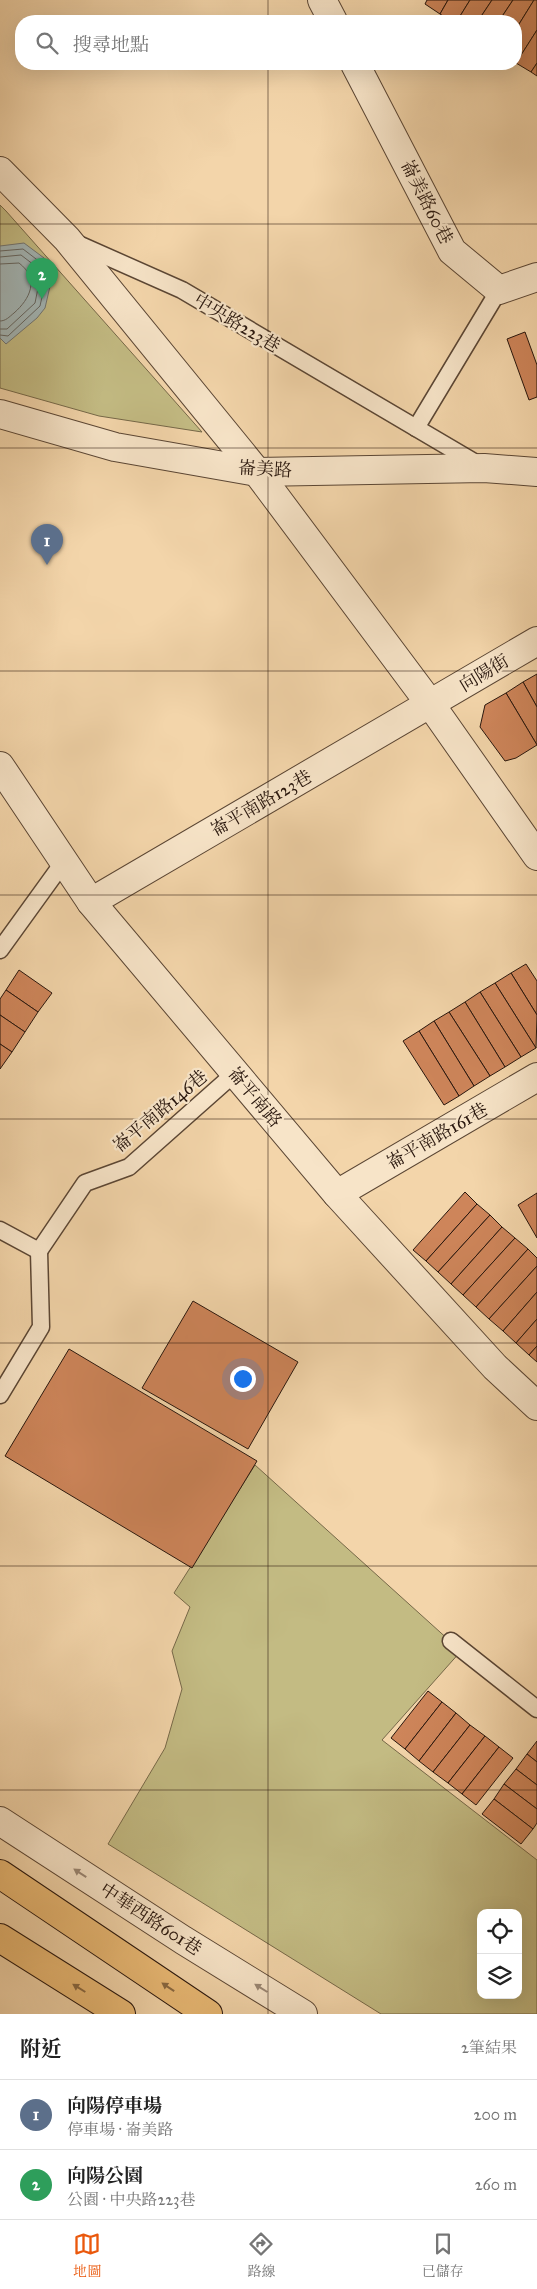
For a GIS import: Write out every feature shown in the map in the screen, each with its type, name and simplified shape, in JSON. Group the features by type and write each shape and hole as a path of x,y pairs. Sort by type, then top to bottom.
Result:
{"highway":[{"path":"0,1874 208,2014"},
{"path":"0,1938 121,2014"}],"street":[{"path":"322,0 330,15"},
{"name":"崙美路60巷","path":"358,70 452,251 499,290"},
{"name":"中央路223巷","path":"0,171 67,239"},
{"path":"67,239 257,472 432,705 537,856"},
{"path":"499,290 537,277"},
{"name":"崙美路","path":"0,414 115,447 257,472 484,468 537,472"},
{"name":"向陽街","path":"432,705 537,641"},
{"name":"崙平南路123巷","path":"91,902 432,705"},
{"name":"崙平南路","path":"0,766 65,860 91,902 337,1194 495,1367 537,1406"},
{"name":"崙平南路161巷","path":"337,1194 537,1077"},
{"name":"中華西路601巷","path":"0,1821 183,1940 303,2014"}],"lane":[{"name":"中央路223巷","path":"67,239 182,290 484,468"},
{"path":"416,428 499,290"},
{"path":"0,950 65,860"},
{"name":"崙平南路146巷","path":"39,1251 85,1183 129,1167 235,1073"},
{"path":"0,1230 39,1251 41,1327 0,1395"},
{"path":"451,1641 537,1709"}],"shaded area":[{"path":"0,205 202,432 99,416 0,388"},
{"path":"255,1465 461,1651 382,1740 537,1860 537,2014 381,2014 108,1844 165,1748 182,1689 172,1651 190,1607 174,1593"}],"water":[{"path":"24,243 44,258 51,282 45,308 37,318 6,344 0,338 0,246"}],"building":[{"path":"427,0 448,0 440,14 425,4"},
{"path":"448,0 470,0 461,15 440,14"},
{"path":"470,0 492,0 482,15 461,15"},
{"path":"492,0 513,0 503,15 482,15"},
{"path":"513,0 534,0 522,19 522,15 503,15"},
{"path":"534,0 537,0 537,30 522,54 522,19"},
{"path":"537,30 537,63 531,72 522,67 522,54"},
{"path":"537,63 537,76 531,72"},
{"path":"525,332 537,365 537,397 529,400 507,339"},
{"path":"537,674 537,707 523,682"},
{"path":"523,682 537,707 537,745 506,693"},
{"path":"506,693 537,745 516,758 505,761 480,727 485,705"},
{"path":"526,964 537,981 537,1015 511,973"},
{"path":"19,970 52,993 38,1012 6,990"},
{"path":"511,973 537,1015 536,1048 495,983"},
{"path":"495,983 536,1048 521,1057 480,992"},
{"path":"6,990 38,1012 25,1032 0,1015 0,999"},
{"path":"480,992 521,1057 505,1067 465,1002"},
{"path":"465,1002 505,1067 490,1076 449,1012"},
{"path":"449,1012 490,1076 474,1086 434,1021"},
{"path":"0,1015 25,1032 12,1052 0,1044"},
{"path":"434,1021 474,1086 459,1096 419,1031"},
{"path":"419,1031 459,1096 444,1105 403,1041"},
{"path":"0,1044 12,1052 0,1069"},
{"path":"465,1192 477,1204 426,1261 413,1250"},
{"path":"537,1193 537,1238 518,1205"},
{"path":"477,1204 490,1215 438,1272 426,1261"},
{"path":"490,1215 502,1227 451,1284 438,1272"},
{"path":"502,1227 515,1238 463,1295 451,1284"},
{"path":"515,1238 528,1249 476,1307 463,1295"},
{"path":"528,1249 537,1258 537,1266 489,1319 476,1307"},
{"path":"537,1266 537,1292 503,1331 489,1319"},
{"path":"537,1292 537,1319 516,1343 503,1331"},
{"path":"193,1301 298,1362 248,1449 142,1388"},
{"path":"537,1319 537,1346 529,1355 516,1343"},
{"path":"537,1346 537,1362 529,1355"},
{"path":"69,1349 257,1461 192,1568 5,1456"},
{"path":"428,1691 442,1702 405,1749 391,1738"},
{"path":"442,1702 456,1713 419,1761 405,1749"},
{"path":"456,1713 470,1725 433,1772 419,1761"},
{"path":"470,1725 485,1736 448,1783 433,1772"},
{"path":"485,1736 499,1747 462,1794 448,1783"},
{"path":"537,1741 537,1762 527,1754"},
{"path":"499,1747 513,1758 476,1805 462,1794"},
{"path":"527,1754 537,1762 537,1785 516,1769"},
{"path":"516,1769 537,1785 537,1809 504,1784"},
{"path":"504,1784 537,1809 537,1823 533,1829 494,1799"},
{"path":"494,1799 533,1829 521,1844 482,1814"}],"place":[{"name":"向陽公園","path":"42,299"},
{"name":"向陽停車場","path":"47,565"}]}
